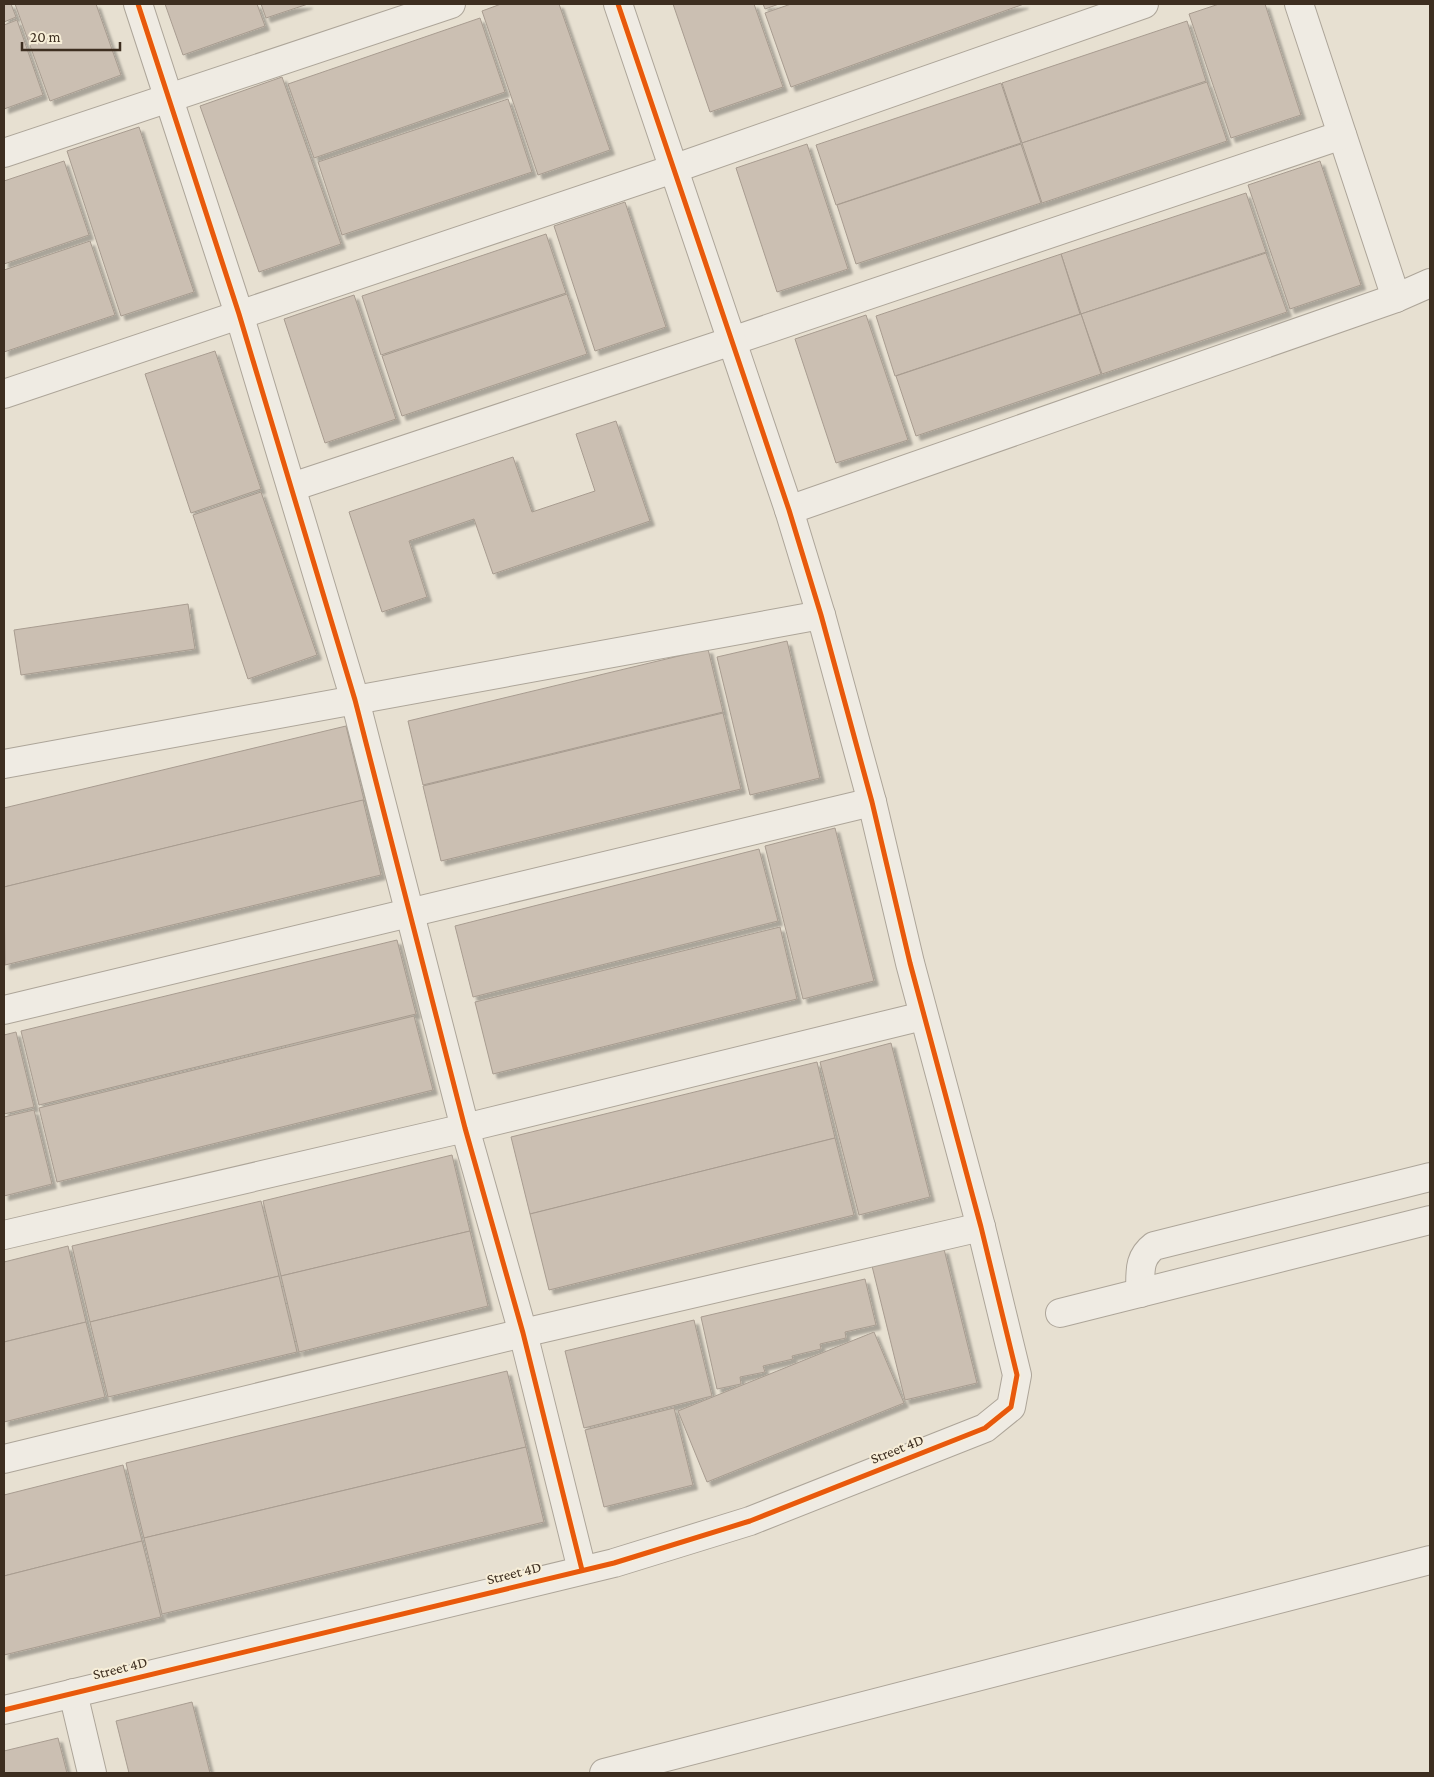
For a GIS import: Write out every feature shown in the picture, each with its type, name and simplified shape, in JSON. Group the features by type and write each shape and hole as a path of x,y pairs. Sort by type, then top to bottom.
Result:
{"street":[{"path":"138,4 239,314 355,700 465,1128 523,1333 582,1570"},
{"path":"4,153 451,4"},
{"path":"4,1459 523,1333 980,1227 923,1016 872,802 821,614 789,510 618,4"},
{"path":"4,394 674,169 1144,4"},
{"path":"1299,4 1396,298"},
{"path":"292,488 732,342 1342,135"},
{"path":"789,510 1396,298 1430,283"},
{"path":"4,764 821,614"},
{"path":"4,1010 872,802"},
{"path":"4,1234 465,1128 923,1016"},
{"path":"1140,1293 1142,1260 1154,1246 1430,1177"},
{"path":"1060,1313 1430,1220"},
{"name":"Street 4D","path":"4,1710 614,1563 750,1521 985,1428 1011,1407 1017,1375 980,1227"},
{"path":"604,1773 1430,1560"},
{"path":"73,1693 92,1773"}],"building":[{"path":"4,4 11,4 16,17 4,22"},
{"path":"15,4 96,4 121,75 50,101"},
{"path":"165,4 257,4 265,26 183,55"},
{"path":"261,4 308,4 266,18"},
{"path":"501,4 559,4 610,150 538,175 482,11"},
{"path":"673,4 754,4 783,87 710,112"},
{"path":"763,4 779,4 765,9"},
{"path":"791,4 1024,4 791,87 765,13"},
{"path":"1219,4 1265,4 1301,115 1231,138 1189,14"},
{"path":"480,18 505,92 314,158 288,84"},
{"path":"17,20 43,95 4,109 4,25"},
{"path":"1187,21 1206,81 1022,143 1002,83"},
{"path":"282,77 341,244 259,272 200,106"},
{"path":"1207,82 1227,141 1042,203 1022,143"},
{"path":"1001,83 1021,143 836,205 816,145"},
{"path":"508,99 532,172 342,235 318,162"},
{"path":"139,127 194,292 121,316 67,151"},
{"path":"807,144 848,269 777,292 736,168"},
{"path":"1021,144 1041,203 856,264 837,205"},
{"path":"64,161 89,235 4,264 4,181"},
{"path":"1320,161 1361,285 1290,309 1248,185"},
{"path":"1246,193 1266,252 1081,314 1061,254"},
{"path":"625,202 666,327 595,351 554,226"},
{"path":"546,234 566,293 381,355 362,296"},
{"path":"90,241 115,315 4,352 4,270"},
{"path":"1266,253 1287,312 1102,374 1081,314"},
{"path":"1061,254 1080,314 895,376 876,316"},
{"path":"567,294 587,354 402,416 382,356"},
{"path":"354,295 396,419 325,443 284,319"},
{"path":"1081,314 1101,374 916,436 896,376"},
{"path":"866,315 908,440 836,463 795,339"},
{"path":"215,351 261,489 191,513 145,374"},
{"path":"616,421 650,521 493,574 474,519 409,541 427,597 382,612 349,512 513,457 532,512 595,491 576,434"},
{"path":"261,492 317,655 248,679 193,515"},
{"path":"188,604 195,649 21,675 14,630"},
{"path":"787,641 820,778 750,795 717,657"},
{"path":"708,649 723,712 423,785 408,721"},
{"path":"723,713 741,789 441,861 423,786"},
{"path":"346,726 364,800 4,887 4,808"},
{"path":"363,800 381,875 5,965 4,887"},
{"path":"835,828 874,981 803,999 765,846"},
{"path":"759,849 778,921 473,997 455,926"},
{"path":"780,927 797,999 493,1074 475,1002"},
{"path":"397,940 416,1014 39,1105 21,1031"},
{"path":"414,1016 433,1090 57,1182 39,1108"},
{"path":"16,1032 34,1107 4,1114 4,1035"},
{"path":"891,1043 930,1197 859,1215 820,1062"},
{"path":"817,1062 835,1138 530,1214 511,1137"},
{"path":"34,1110 52,1184 4,1196 4,1117"},
{"path":"835,1138 854,1215 549,1290 530,1214"},
{"path":"452,1155 470,1231 281,1276 263,1201"},
{"path":"261,1201 279,1276 90,1322 72,1246"},
{"path":"470,1231 488,1306 299,1352 281,1276"},
{"path":"68,1246 86,1322 4,1342 4,1262"},
{"path":"944,1249 977,1383 905,1400 872,1266"},
{"path":"279,1276 297,1352 108,1397 90,1322"},
{"path":"865,1279 876,1325 845,1332 846,1338 820,1344 821,1349 792,1356 793,1359 763,1366 765,1372 740,1377 741,1384 717,1389 701,1317"},
{"path":"694,1320 712,1396 584,1428 565,1351"},
{"path":"86,1322 105,1397 4,1422 4,1342"},
{"path":"874,1332 904,1403 707,1482 678,1411"},
{"path":"507,1371 526,1447 144,1538 126,1463"},
{"path":"674,1408 693,1485 604,1507 585,1430"},
{"path":"526,1447 544,1522 162,1614 144,1538"},
{"path":"123,1465 142,1541 4,1576 4,1495"},
{"path":"142,1541 161,1617 4,1655 4,1576"},
{"path":"192,1702 210,1773 129,1773 116,1721"},
{"path":"58,1738 67,1773 4,1773 4,1751"}],"cycle path":[{"path":"138,4 239,314 355,700 465,1128 523,1333 582,1570"},
{"path":"4,1710 614,1563 750,1521 985,1428 1011,1407 1017,1375 981,1227 910,963 872,802 821,615 789,510 618,4"}]}
